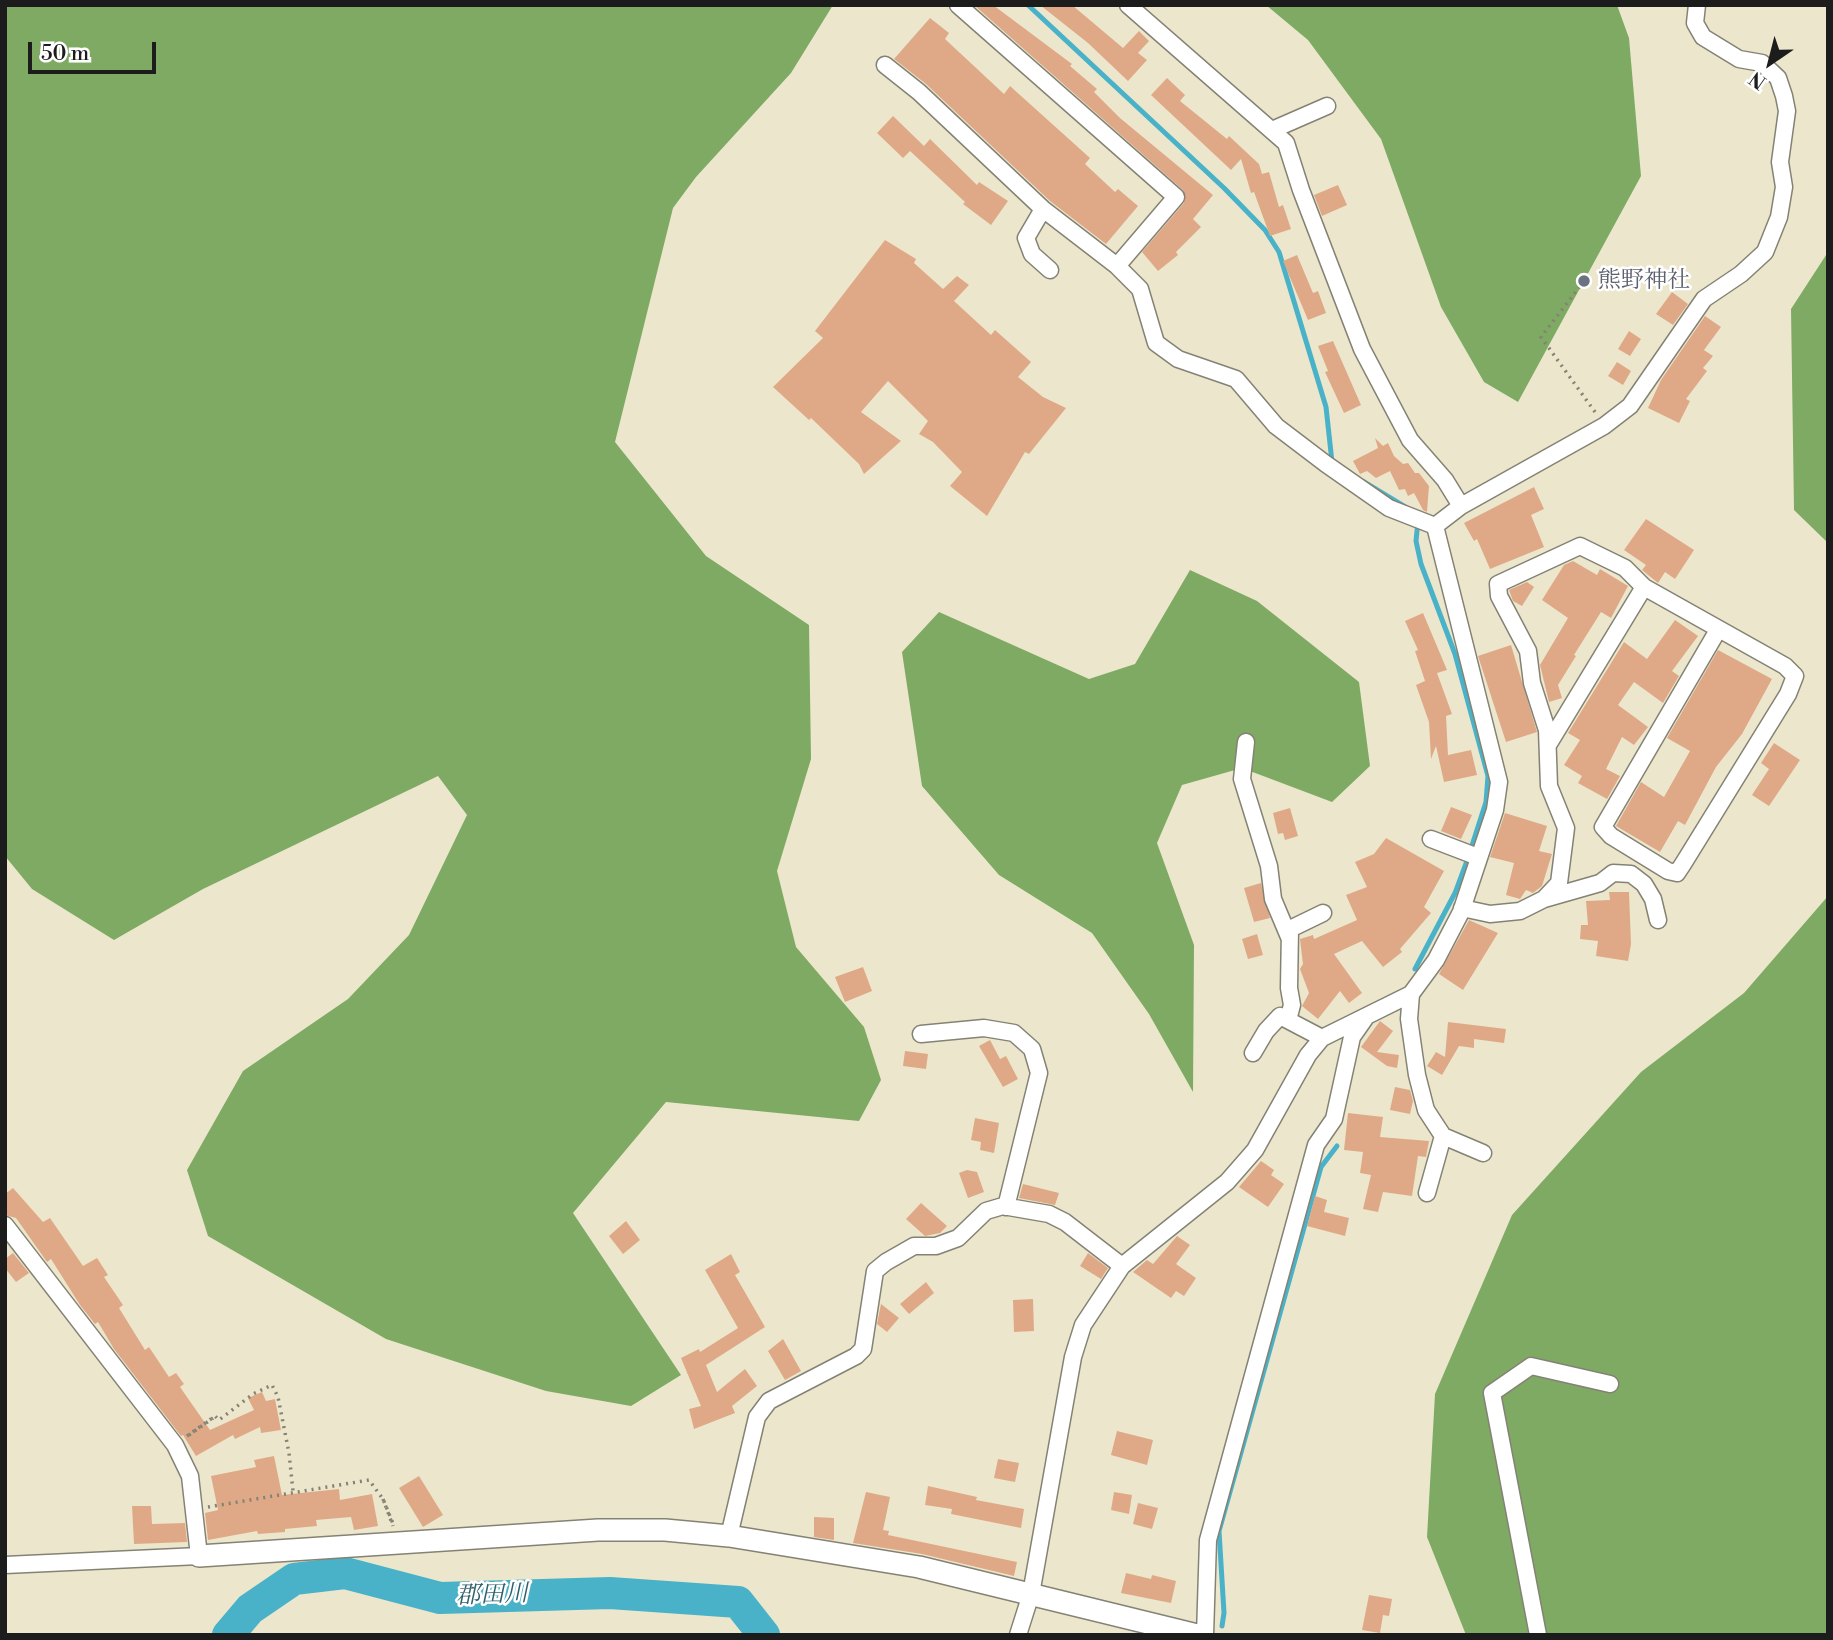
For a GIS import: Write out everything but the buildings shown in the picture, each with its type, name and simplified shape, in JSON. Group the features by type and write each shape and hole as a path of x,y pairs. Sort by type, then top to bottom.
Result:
{"street":[{"path":"958,5 1176,197 1117,266"},
{"path":"1128,5 1286,143 1301,190 1362,349 1410,440 1445,480 1461,506"},
{"path":"1435,526 1461,506 1604,426 1630,406 1703,299 1741,274 1765,252 1779,217 1784,187 1780,162 1787,111 1778,78 1762,63 1739,59 1703,37 1695,23 1697,5"},
{"path":"885,65 919,92 1044,209 1117,266 1140,289 1156,343 1178,359 1236,379 1276,426 1296,441 1389,508 1435,526"},
{"path":"1272,130 1327,106"},
{"path":"1044,209 1026,238 1032,254 1050,270"},
{"path":"1019,1629 1031,1594 1073,1357 1083,1325 1122,1266 1236,1171 1255,1150 1308,1055 1322,1038 1411,994 1436,960 1462,908 1471,856 1495,810 1499,782 1435,526"},
{"path":"1544,899 1559,883 1566,828 1549,786 1547,730 1532,683 1528,651 1499,596 1497,584 1580,546 1625,568 1644,587 1785,666 1795,676 1788,694 1683,864 1677,873 1668,872 1611,836 1603,827 1717,630"},
{"path":"1547,748 1644,587"},
{"path":"1246,742 1242,779 1269,866 1273,899 1289,937"},
{"path":"1431,839 1471,856"},
{"path":"1462,908 1490,914 1520,911 1544,899 1600,883 1614,873 1631,874 1644,884 1653,899 1658,920"},
{"path":"1288,1020 1292,1005 1289,988 1290,929 1323,914"},
{"path":"1411,994 1409,1019 1417,1075 1426,1110 1443,1136 1483,1153"},
{"path":"1206,1635 1208,1540 1255,1357 1315,1145 1334,1119 1352,1037 1367,1015"},
{"path":"1253,1054 1266,1031 1280,1017 1322,1038"},
{"path":"921,1034 984,1028 1014,1033 1032,1049 1039,1073 1006,1206"},
{"path":"1427,1194 1443,1136"},
{"path":"729,1536 757,1417 769,1401 856,1356 863,1349 875,1271 914,1246 936,1246 958,1238 986,1211 1006,1206 1049,1214 1065,1222 1122,1266"},
{"path":"5,1225 175,1445 190,1476 196,1509 199,1556"},
{"path":"1538,1635 1492,1393 1531,1366 1610,1384"},
{"path":"5,1565 199,1556 597,1530 665,1530 729,1536 919,1567 1198,1635"}],"path":[{"path":"1584,281 1541,337 1604,426"},
{"path":"175,1445 213,1418 219,1420 253,1394 272,1385 278,1397 293,1491"},
{"path":"196,1509 369,1480 389,1511 398,1541"}],"green space":[{"path":"5,5 833,5 791,73 696,177 673,208 615,442 706,556 809,625 811,759 777,871 796,947 864,1027 881,1080 859,1121 666,1102 573,1213 681,1375 631,1406 546,1391 386,1339 208,1236 187,1170 243,1071 348,999 409,935 467,815 438,776 203,889 114,940 32,889 5,856"},
{"path":"1266,5 1617,5 1629,38 1641,176 1518,402 1484,382 1441,307 1381,139 1308,40"},
{"path":"1828,252 1828,543 1794,510 1791,309"},
{"path":"1190,570 1257,601 1359,682 1370,766 1332,802 1242,768 1182,785 1157,843 1194,945 1193,1092 1149,1014 1092,933 999,875 922,786 902,652 939,612 1089,679 1135,664"},
{"path":"1828,896 1828,1631 1824,1635 1466,1635 1427,1537 1435,1394 1512,1215 1641,1072 1744,993"}],"waterway":[{"path":"1028,5 1224,188 1265,230 1279,252 1326,407 1332,462"},
{"path":"1364,482 1407,508"},
{"path":"1415,969 1455,893 1486,802 1488,776 1455,654 1421,564 1416,541 1418,521"},
{"path":"1222,1626 1224,1613 1219,1531 1321,1167 1337,1146"},
{"name":"郡田川","path":"228,1635 250,1609 294,1579 345,1573 440,1598 610,1593 738,1602 764,1635"}],"place":[{"name":"熊野神社","path":"1584,281"}]}
